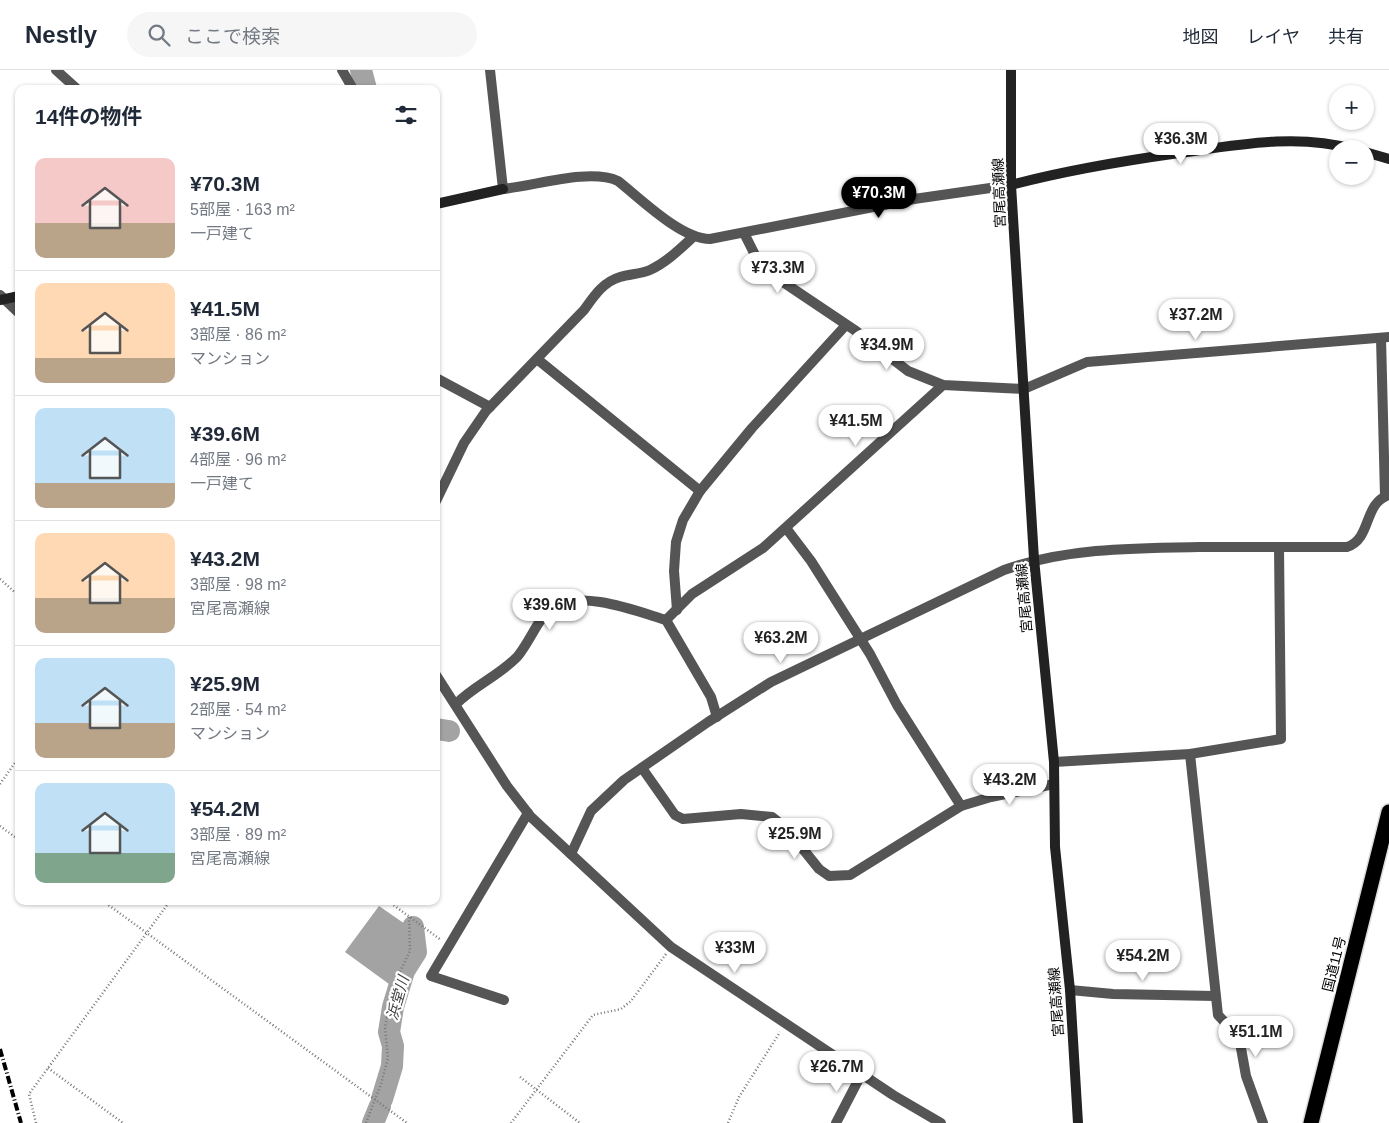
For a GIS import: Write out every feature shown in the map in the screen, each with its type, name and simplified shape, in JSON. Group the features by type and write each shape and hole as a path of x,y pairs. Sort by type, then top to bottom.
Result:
{"highway":[{"name":"国道11号","path":"1310,1123 1389,812"}],"main road":[{"name":"宮尾高瀬線","path":"1011,70 1011,185 1034,559 1054,762 1055,847 1070,990 1078,1123"},
{"path":"1011,185 1092,165 1234,145 1272,141 1313,141 1329,144"},
{"path":"1374,155 1389,159"},
{"path":"440,203 503,189"},
{"path":"2,298 15,296"}],"street":[{"path":"56,70 73,85"},
{"path":"342,70 349,78 352,85"},
{"path":"490,70 503,189 590,176 610,177 694,237 710,240 914,199 1011,185"},
{"path":"571,854 591,811 624,780 717,717 771,682 1004,570 1034,559 1089,551 1347,547 1354,545 1362,534 1372,508 1387,496 1385,338 1087,362 1024,389 943,385 908,371 846,325 777,278 763,266 751,249 744,233"},
{"path":"440,493 464,443 490,407 537,360 606,283 618,278 648,271 662,264 694,237"},
{"path":"2,298 15,309"},
{"path":"677,610 674,571 676,542 683,520 700,491 752,428 846,325"},
{"path":"537,360 700,491"},
{"path":"440,380 490,407"},
{"path":"666,620 692,594 763,548 943,385"},
{"path":"786,528 811,561 860,638 897,704 961,806"},
{"path":"1054,762 1190,754 1281,739 1278,547"},
{"path":"456,704 471,690 506,669 519,655 550,609 569,602 590,602 620,606 666,620 711,697 717,717"},
{"path":"440,681 507,786 528,813 671,947 893,1095 941,1123"},
{"path":"1190,754 1218,1015 1239,1037 1246,1076 1263,1123"},
{"path":"642,768 675,815 683,819 741,814 772,817 786,828 819,869 829,876 850,875 961,806 991,797 1054,784"},
{"path":"504,1000 431,976 528,813"},
{"path":"1070,990 1114,994 1215,996"},
{"path":"836,1123 862,1073"}],"path":[{"path":"0,579 15,592"},
{"path":"0,784 15,763"},
{"path":"0,826 15,837"},
{"path":"108,905 407,1123"},
{"path":"36,1123 29,1094 167,905"},
{"path":"394,905 449,946"},
{"path":"366,1123 388,1058 385,1027 394,984 410,951 409,916"},
{"path":"511,1123 593,1016 621,1009 631,1001 671,947"},
{"path":"728,1123 739,1097 785,1022"},
{"path":"48,1068 123,1123"},
{"path":"520,1077 580,1123"}],"shaded area":[{"path":"379,906 405,924 406,952 389,984 345,952"}],"waterway":[{"name":"浜堂川","path":"361,70 365,85"},
{"name":"浜堂川","path":"440,730 449,731"},
{"name":"浜堂川","path":"382,1099 392,1066 393,1046 389,1032 393,1007 404,971 416,952 413,927"},
{"name":"浜堂川","path":"373,1123 380,1106"}],"railway":[{"path":"0,1049 21,1123"}]}
